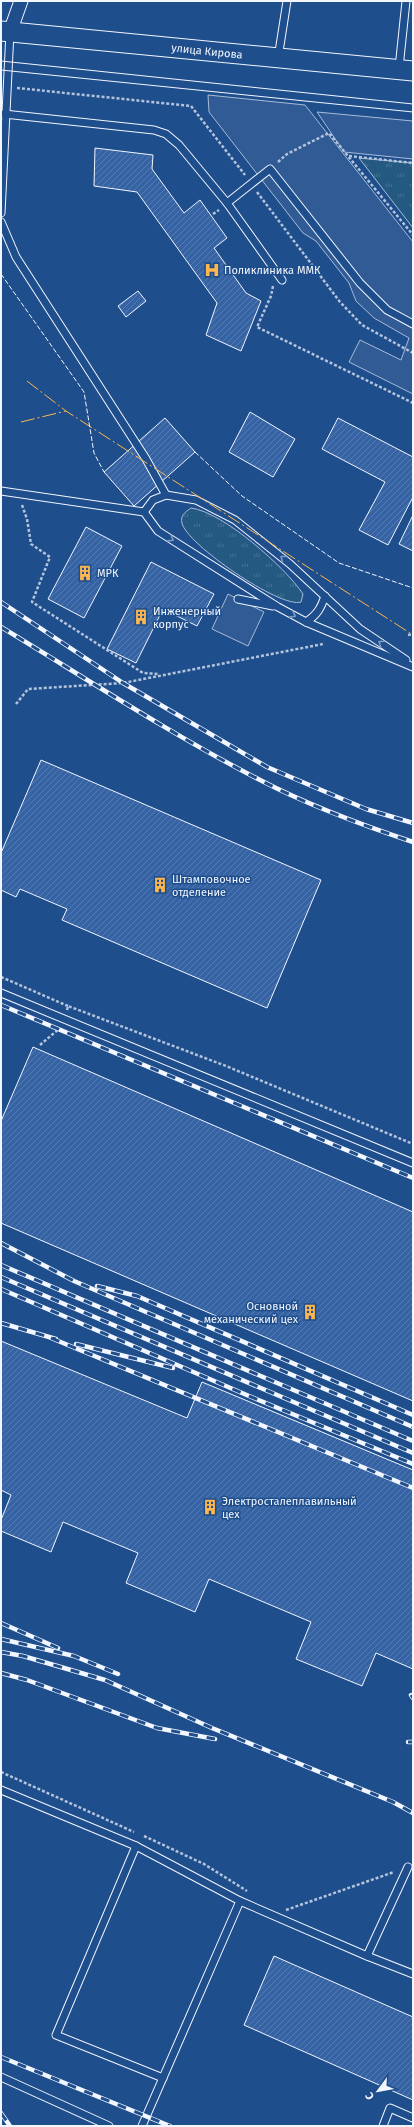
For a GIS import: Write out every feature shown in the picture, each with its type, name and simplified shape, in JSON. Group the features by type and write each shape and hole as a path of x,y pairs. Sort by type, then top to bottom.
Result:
{"main road":[{"name":"улица Кирова","path":"5,32 406,71"}],"street":[{"path":"5,32 21,1"}],"lane":[{"path":"278,58 287,1"},
{"path":"406,1 406,71"},
{"path":"1,213 5,32"},
{"path":"4,114 154,130 166,134 179,146 227,203 282,280"},
{"path":"227,203 270,169 360,283 387,310 413,324"},
{"path":"1,222 16,257 146,459 166,495"},
{"path":"1,491 144,512 158,531 278,607 306,622 413,666"},
{"path":"144,512 153,500 166,495 196,500 235,520 290,564 360,629 413,666"},
{"path":"306,622 318,612 325,596"},
{"path":"238,599 278,607"},
{"path":"1,993 413,1163"},
{"path":"1,1790 136,1846 240,1901 367,1956 413,1974"},
{"path":"136,1846 56,2035 163,2078"},
{"path":"367,1956 408,1867"},
{"path":"142,2126 240,1901"},
{"path":"1,2077 108,2126"},
{"path":"383,2126 390,2108 413,2118"}],"path":[{"path":"270,169 287,154 329,133 413,235"},
{"path":"349,156 413,163"},
{"path":"219,209 224,216"},
{"path":"272,282 273,288 271,296 257,327 413,403"},
{"path":"18,493 27,519 31,544 50,557 32,602 143,673 164,674"},
{"path":"408,635 413,634"},
{"path":"16,704 28,689 123,683 323,644"},
{"path":"1,977 68,1006 226,1066 413,1144"},
{"path":"40,1045 59,1030 68,1006"},
{"path":"1,1772 204,1864 248,1892"},
{"path":"287,1915 280,1912 408,1867"}],"green space":[{"path":"359,158 413,163 413,228"},
{"path":"191,508 219,519 252,542 282,570 303,594 301,602 290,601 275,596 256,586 216,559 199,545 187,533 182,523 184,514"}],"shaded area":[{"path":"208,95 305,105 413,242 413,394 349,362 360,340 401,360 409,338 374,318 356,301 349,283 316,241 303,233 209,112"},
{"path":"317,112 413,121 413,159 344,152"},
{"path":"228,594 264,612 248,646 212,629"}],"building":[{"name":"Поликлиника ММК","path":"95,148 153,155 152,169 184,213 200,200 227,238 214,248 246,293 261,301 241,351 206,335 217,303 137,192 94,186"},
{"path":"138,291 146,301 126,317 118,306"},
{"path":"250,412 295,439 273,477 229,452"},
{"path":"165,418 195,452 134,506 104,472"},
{"path":"338,418 413,457 413,497 388,545 359,530 385,482 322,449"},
{"path":"413,515 413,551 399,544"},
{"name":"МРК","path":"86,527 122,546 84,618 48,599"},
{"name":"Инженерный корпус","path":"151,562 214,594 197,626 163,609 136,663 107,649"},
{"name":"Штамповочное отделение","path":"41,760 321,880 267,1008 62,920 67,909 20,889 16,897 1,890 1,853"},
{"name":"Основной механический цех","path":"33,1047 413,1212 413,1401 1,1223 1,1121"},
{"name":"Электросталеплавильный цех","path":"1,1341 187,1418 202,1382 413,1470 413,1669 376,1653 362,1686 296,1659 311,1622 209,1579 195,1612 126,1583 138,1553 63,1522 51,1552 1,1531 1,1520 11,1495 1,1490"},
{"path":"274,1956 413,2017 413,2100 244,2025"}],"tram line":[{"path":"1,61 413,104"},
{"path":"1,70 413,112"}],"railway":[{"path":"1,602 123,683 267,767 366,809 413,823"},
{"path":"1,627 195,745 262,781 299,799 336,814 413,842"},
{"path":"1,1005 413,1178"},
{"path":"1,1243 74,1281 413,1427"},
{"path":"1,1265 413,1441"},
{"path":"1,1277 413,1453"},
{"path":"97,1286 137,1296 413,1415"},
{"path":"1,1289 249,1396 413,1464"},
{"path":"1,1323 56,1339"},
{"path":"51,1338 413,1488"},
{"path":"76,1344 173,1368"},
{"path":"1,1623 58,1648"},
{"path":"1,1639 74,1656 118,1674"},
{"path":"1,1652 23,1656 105,1680 212,1728 393,1802 413,1813"},
{"path":"1,1673 27,1680 157,1728 215,1739"},
{"path":"408,1742 413,1742"},
{"path":"1,2057 170,2126"},
{"path":"1,2113 10,2126"}],"fence":[{"path":"1,274 84,392 94,453 104,472"},
{"path":"195,452 242,496 339,563 413,588"}],"power":[{"path":"27,381 66,411 413,635"},
{"path":"21,422 66,411"}],"place":[{"name":"Поликлиника ММК","path":"212,270"},
{"name":"МРК","path":"85,573"},
{"name":"Инженерный корпус","path":"141,617"},
{"name":"Штамповочное отделение","path":"160,885"},
{"name":"Основной механический цех","path":"310,1312"},
{"name":"Электросталеплавильный цех","path":"210,1507"}]}
